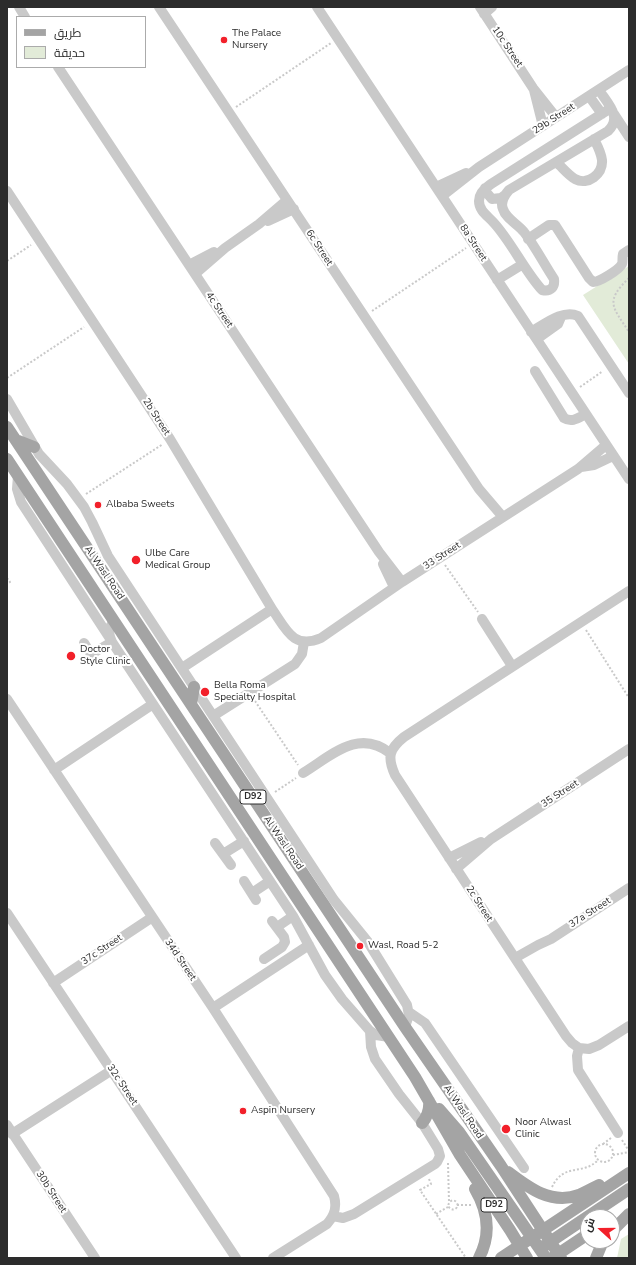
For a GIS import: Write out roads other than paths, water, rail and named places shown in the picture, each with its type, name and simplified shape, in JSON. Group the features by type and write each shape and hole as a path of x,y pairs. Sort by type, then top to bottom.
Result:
{"main road":[{"name":"Al Wasl Road","path":"7,427 405,1028 501,1166 550,1242 557,1257"},
{"path":"16,440 34,447"},
{"name":"Al Wasl Road","path":"7,459 389,1038 429,1101 520,1252 527,1258"},
{"path":"191,704 194,687"},
{"path":"422,1123 429,1110 429,1101"},
{"path":"429,1101 438,1107 453,1123 532,1237 542,1254"},
{"path":"468,1165 471,1182 483,1205 487,1223 485,1242 479,1258"},
{"path":"501,1166 530,1188 549,1196 564,1198 572,1197 624,1176"},
{"path":"504,1256 520,1252 532,1237 624,1176"},
{"path":"527,1258 542,1254 550,1242 563,1232 629,1189"},
{"path":"620,1214 629,1208"},
{"path":"620,1223 629,1214"},
{"path":"524,1226 528,1228 532,1227 535,1218"},
{"path":"563,1232 559,1239 560,1244 563,1246 571,1245"},
{"path":"557,1257 580,1239"}],"street":[{"name":"6c Street","path":"159,7 498,519"},
{"name":"8a Street","path":"317,7 629,480"},
{"path":"482,10 492,7"},
{"name":"10c Street","path":"482,10 533,88 556,117"},
{"name":"4c Street","path":"59,68 379,552 398,584"},
{"name":"29b Street","path":"436,187 478,167 629,70"},
{"name":"10c Street","path":"533,88 543,126"},
{"path":"599,90 629,137"},
{"path":"590,96 602,114"},
{"path":"505,195 502,202 502,208 505,215 525,233 554,279 555,284 552,289 548,291 542,290 498,228 480,208 479,201 481,194 485,188 602,114 613,111"},
{"path":"485,188 486,192 492,199 501,198 510,190 613,126 615,120 613,111"},
{"path":"556,162 574,179 582,181 590,180 597,175 601,168 602,160 594,139"},
{"name":"29b Street","path":"442,196 470,175 478,167"},
{"name":"2b Street","path":"7,191 170,439 272,609 288,633 295,639 304,642"},
{"path":"195,274 225,248 259,224 287,200"},
{"path":"259,224 294,209"},
{"path":"528,238 549,224 553,224 557,227 588,278 593,282 598,281 619,268 622,263 623,254 629,250"},
{"path":"189,265 225,248"},
{"path":"497,280 523,264"},
{"path":"534,336 556,317 573,313 578,316 629,393"},
{"path":"535,371 564,418 573,420 586,414"},
{"path":"7,399 34,447 43,459 67,484 79,500 92,522 108,556 340,908 361,932 375,952 408,1005 409,1012 405,1028"},
{"name":"33 Street","path":"304,642 321,638 398,584 580,468 606,446"},
{"name":"33 Street","path":"580,468 594,465 614,456"},
{"path":"18,476 17,489 21,502 293,916 326,975 342,999 370,1031 376,1035 389,1038"},
{"path":"303,774 343,748 352,744 362,742 373,744 382,747 390,754 395,744 629,590"},
{"path":"182,668 272,609"},
{"path":"482,619 512,666"},
{"path":"111,639 109,631 110,625 114,620"},
{"path":"84,643 89,651 93,653 111,639"},
{"path":"213,716 294,664 302,654 304,642"},
{"name":"34d Street","path":"7,699 151,918 213,1008 331,1190 336,1203 330,1220"},
{"path":"54,770 153,704"},
{"name":"35 Street","path":"456,869 491,839 629,749"},
{"name":"2c Street","path":"390,754 390,764 395,775 566,1036 572,1044 579,1048"},
{"name":"35 Street","path":"449,858 491,839"},
{"path":"223,854 244,841"},
{"path":"215,843 231,865"},
{"path":"244,881 254,896 270,881"},
{"name":"37a Street","path":"517,961 538,945 551,939 629,888"},
{"name":"32c Street","path":"7,913 236,1258"},
{"path":"264,959 284,945 285,940 274,924 293,916"},
{"name":"37c Street","path":"53,983 151,918"},
{"path":"213,1008 309,945"},
{"path":"409,1012 425,1023 524,1168"},
{"path":"618,1133 578,1070 577,1056 579,1048 589,1049 599,1045 629,1026"},
{"path":"273,1258 330,1220 343,1218 354,1214 437,1162 440,1156 440,1152 422,1123 399,1094 375,1059 371,1047 370,1031"},
{"path":"10,1129 112,1070"},
{"name":"30b Street","path":"10,1129 95,1258"}],"place":[{"name":"The Palace Nursery","path":"224,40"},
{"name":"Albaba Sweets","path":"98,505"},
{"name":"Ulbe Care Medical Group","path":"136,560"},
{"name":"Doctor Style Clinic","path":"71,656"},
{"name":"Bella Roma Specialty Hospital","path":"205,692"},
{"name":"Wasl, Road 5-2","path":"360,946"},
{"name":"Aspin Nursery","path":"243,1111"},
{"name":"Noor Alwasl Clinic","path":"506,1129"}]}
